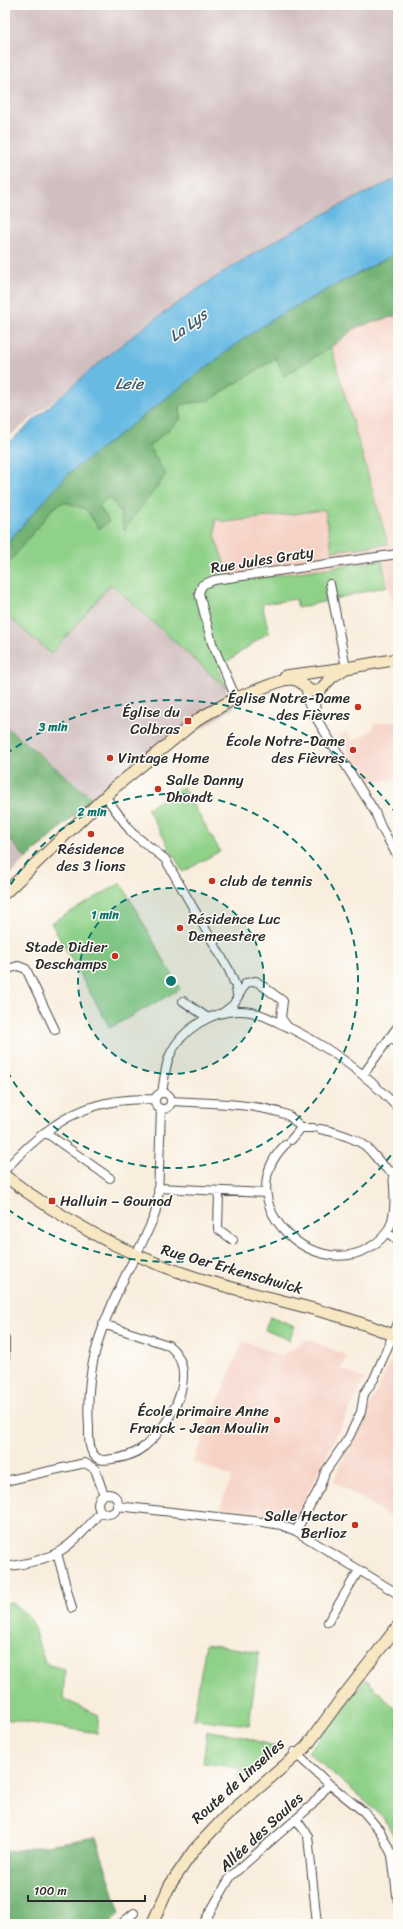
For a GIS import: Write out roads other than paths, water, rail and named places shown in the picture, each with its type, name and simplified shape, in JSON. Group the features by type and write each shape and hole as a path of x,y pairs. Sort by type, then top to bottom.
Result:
{"street":[{"name":"Rue Jules Graty","path":"236,698 212,643 199,593 204,584 214,580 398,554"},
{"path":"330,584 346,668"},
{"path":"5,893 105,796 196,721 236,698 284,676 346,668 398,659"},
{"path":"317,718 314,700 332,677 346,668"},
{"path":"314,671 305,677 309,704 375,812 381,828 398,857"},
{"path":"314,671 324,676 322,688"},
{"path":"267,685 291,679 299,681 312,691 322,688"},
{"path":"105,796 135,836 165,859 229,970 236,987 238,1008 287,1026 332,1052 363,1075 398,1108"},
{"path":"5,970 18,966 26,969 55,1030"},
{"path":"229,970 239,978 258,982 280,997 284,1004 281,1019 287,1026"},
{"path":"5,1170 45,1132 67,1117 95,1106 121,1100 155,1099 162,1092 167,1065 172,1051 190,1030 208,1018 229,1009 248,981"},
{"path":"183,1001 208,1018"},
{"path":"268,1018 275,1018 283,1010"},
{"path":"221,1013 244,1011"},
{"path":"363,1075 398,1026"},
{"path":"390,1037 398,1043"},
{"path":"161,1109 169,1108 172,1101 170,1095 162,1092"},
{"path":"103,1324 168,1345 173,1349 180,1360 184,1374 181,1389 174,1407 152,1439 130,1455 114,1459 101,1460 94,1454 90,1444 87,1401 92,1361 103,1324 155,1214 158,1188 161,1109 157,1106 155,1099"},
{"path":"172,1101 239,1106 272,1111 288,1116 301,1128"},
{"path":"301,1128 316,1128 344,1135 364,1145 375,1155 384,1167 396,1172 394,1212 387,1232 377,1242 361,1251 345,1255 324,1253 300,1244 281,1227 273,1214 266,1193 267,1177 271,1163 301,1128"},
{"path":"45,1132 110,1178"},
{"name":"Rue Oer Erkenschwick","path":"5,1176 61,1216 98,1237 136,1255 192,1276 333,1313 396,1336"},
{"path":"158,1188 266,1193"},
{"path":"219,1191 218,1229 233,1240"},
{"path":"387,1232 398,1241"},
{"path":"296,1531 320,1487 325,1472 349,1437 361,1412 364,1394 374,1379 396,1336 398,1323"},
{"path":"5,1338 5,1372"},
{"path":"5,1481 85,1463 95,1469 104,1495"},
{"path":"104,1495 110,1495 114,1497 117,1502 117,1506 111,1513 107,1514 102,1511 98,1503 104,1495"},
{"path":"117,1506 266,1522 281,1525 296,1531 398,1594"},
{"path":"5,1567 43,1560 57,1553 79,1537 102,1511"},
{"path":"57,1553 72,1608"},
{"path":"328,1622 360,1570"},
{"name":"Route de Linselles","path":"152,1924 179,1870 203,1839 295,1753 335,1707 398,1626"},
{"path":"295,1753 329,1784 364,1812 380,1831 392,1855 398,1902"},
{"name":"Route de Linselles","path":"147,1924 170,1874 203,1831 228,1806 295,1753"},
{"name":"Allée des Saules","path":"203,1924 231,1876 312,1805 329,1784"},
{"path":"296,1819 308,1836 317,1924"},
{"path":"121,1924 134,1913"}],"water":[{"name":"Leie","path":"398,178 398,252 278,316 242,340 69,473 5,545 5,446 105,358 173,306 209,282 283,237 359,196"}],"place":[{"name":"Église Notre-Dame des Fièvres","path":"358,707"},
{"name":"Église du Colbras","path":"188,721"},
{"name":"École Notre-Dame des Fièvres","path":"353,750"},
{"name":"Vintage Home","path":"110,758"},
{"name":"Salle Danny Dhondt","path":"158,789"},
{"name":"Résidence des 3 lions","path":"91,834"},
{"name":"club de tennis","path":"212,881"},
{"name":"Résidence Luc Demeestere","path":"180,928"},
{"name":"Stade Didier Deschamps","path":"115,956"},
{"name":"Halluin – Gounod","path":"52,1201"},
{"name":"École primaire Anne Franck - Jean Moulin","path":"277,1420"},
{"name":"Salle Hector Berlioz","path":"355,1525"}],"water label":[{"name":"La Lys","path":"188,325"}]}
